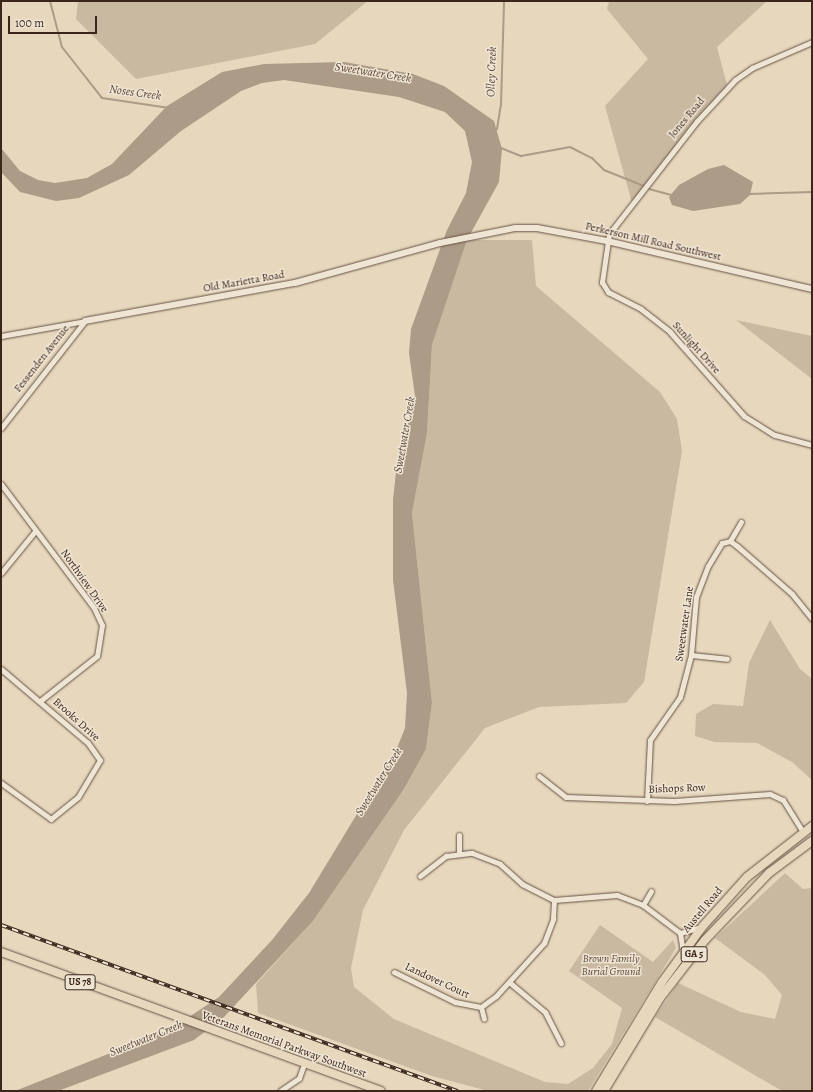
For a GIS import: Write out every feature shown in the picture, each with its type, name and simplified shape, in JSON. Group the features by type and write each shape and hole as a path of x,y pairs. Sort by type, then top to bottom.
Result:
{"main road":[{"name":"Austell Road","path":"596,1091 683,952 703,926 747,877 812,826"},
{"name":"Austell Road","path":"604,1091 660,998 701,945 755,886 812,841"},
{"name":"Veterans Memorial Parkway Southwest","path":"1,952 220,1034 380,1091"}],"street":[{"name":"Jones Road","path":"607,241 626,209 734,80 782,52 812,42"},
{"name":"Perkerson Mill Road Southwest","path":"488,232 537,228 607,241 812,289"},
{"name":"Old Marietta Road","path":"1,336 295,283 488,232"},
{"name":"Sunlight Drive","path":"607,241 602,267 604,289 641,309 670,332 744,416 775,435 812,445"},
{"name":"Fessenden Avenue","path":"1,428 85,321"},
{"name":"Northview Drive","path":"1,484 94,608 102,625 96,656 40,701"},
{"name":"Sweetwater Lane","path":"646,800 650,740 680,697 691,655 696,597 702,579 722,543 730,541 741,522"},
{"path":"1,573 36,530"},
{"path":"730,541 792,594 812,619"},
{"path":"691,655 727,659"},
{"path":"1,669 40,701"},
{"name":"Brooks Drive","path":"1,784 51,819 78,797 99,766 92,748 40,701"},
{"name":"Bishops Row","path":"539,776 566,797 646,800 770,794 783,800 803,832"},
{"path":"459,835 459,853"},
{"path":"420,876 438,860 459,853 487,857 522,884 554,900 618,895 643,905 680,932 683,952"},
{"path":"643,905 651,891"},
{"name":"Landover Court","path":"394,972 455,1002 481,1007 509,982 544,943 553,919 554,900"},
{"path":"680,932 703,926"},
{"path":"509,982 545,1012 561,1043"},
{"path":"481,1007 484,1020"},
{"path":"280,1091 299,1078 304,1064"}],"green space":[{"path":"78,1 368,1 315,44 136,79 76,19"},
{"path":"609,1 767,1 717,47 727,85 632,203 605,106 648,59 607,9"},
{"name":"Brown Family Burial Ground","path":"467,240 532,240 536,286 660,392 677,419 682,451 644,682 626,703 539,707 485,728 404,830 363,910 351,968 354,987 394,1019 545,1082 568,1084 593,1068 612,1044 622,1008 569,971 600,925 653,962 673,940 676,948 588,1091 488,1091 432,1076 258,1013 256,984 313,921 404,789 426,749 432,703 412,513 427,433 432,345"},
{"path":"736,320 812,336 812,379"},
{"path":"770,620 800,669 812,679 812,780 792,762 757,743 715,742 695,736 696,714 713,704 743,706 749,663"},
{"path":"785,873 803,889 812,888 812,1091 782,1091 655,1017 678,983 741,1012 775,1019 782,995 765,975 715,938"}],"water":[{"name":"Sweetwater Creek","path":"344,62 413,74 444,86 494,121 502,149 499,182 467,240 432,345 427,433 412,513 432,703 426,749 404,789 313,921 224,1017 194,1040 58,1091 15,1091 171,1029 219,997 272,940 309,893 397,748 405,728 407,693 393,580 393,500 396,472 415,396 409,353 411,329 447,230 466,193 472,162 465,131 445,112 399,97 284,80 262,83 241,91 181,131 129,175 79,198 56,201 20,192 1,172 1,148 20,171 38,180 55,183 87,178 112,164 167,106 222,72 264,64"},
{"path":"724,165 753,182 750,195 740,204 693,211 672,205 669,197 679,185 708,169"}],"waterway":[{"name":"Noses Creek","path":"50,1 62,47 102,98 169,108"},
{"name":"Olley Creek","path":"497,129 501,105 504,1"},
{"path":"501,148 521,156 570,147 592,158 604,170 644,186"},
{"path":"649,189 671,195"},
{"path":"750,194 812,192"}],"railway":[{"path":"1,925 458,1091"}]}
